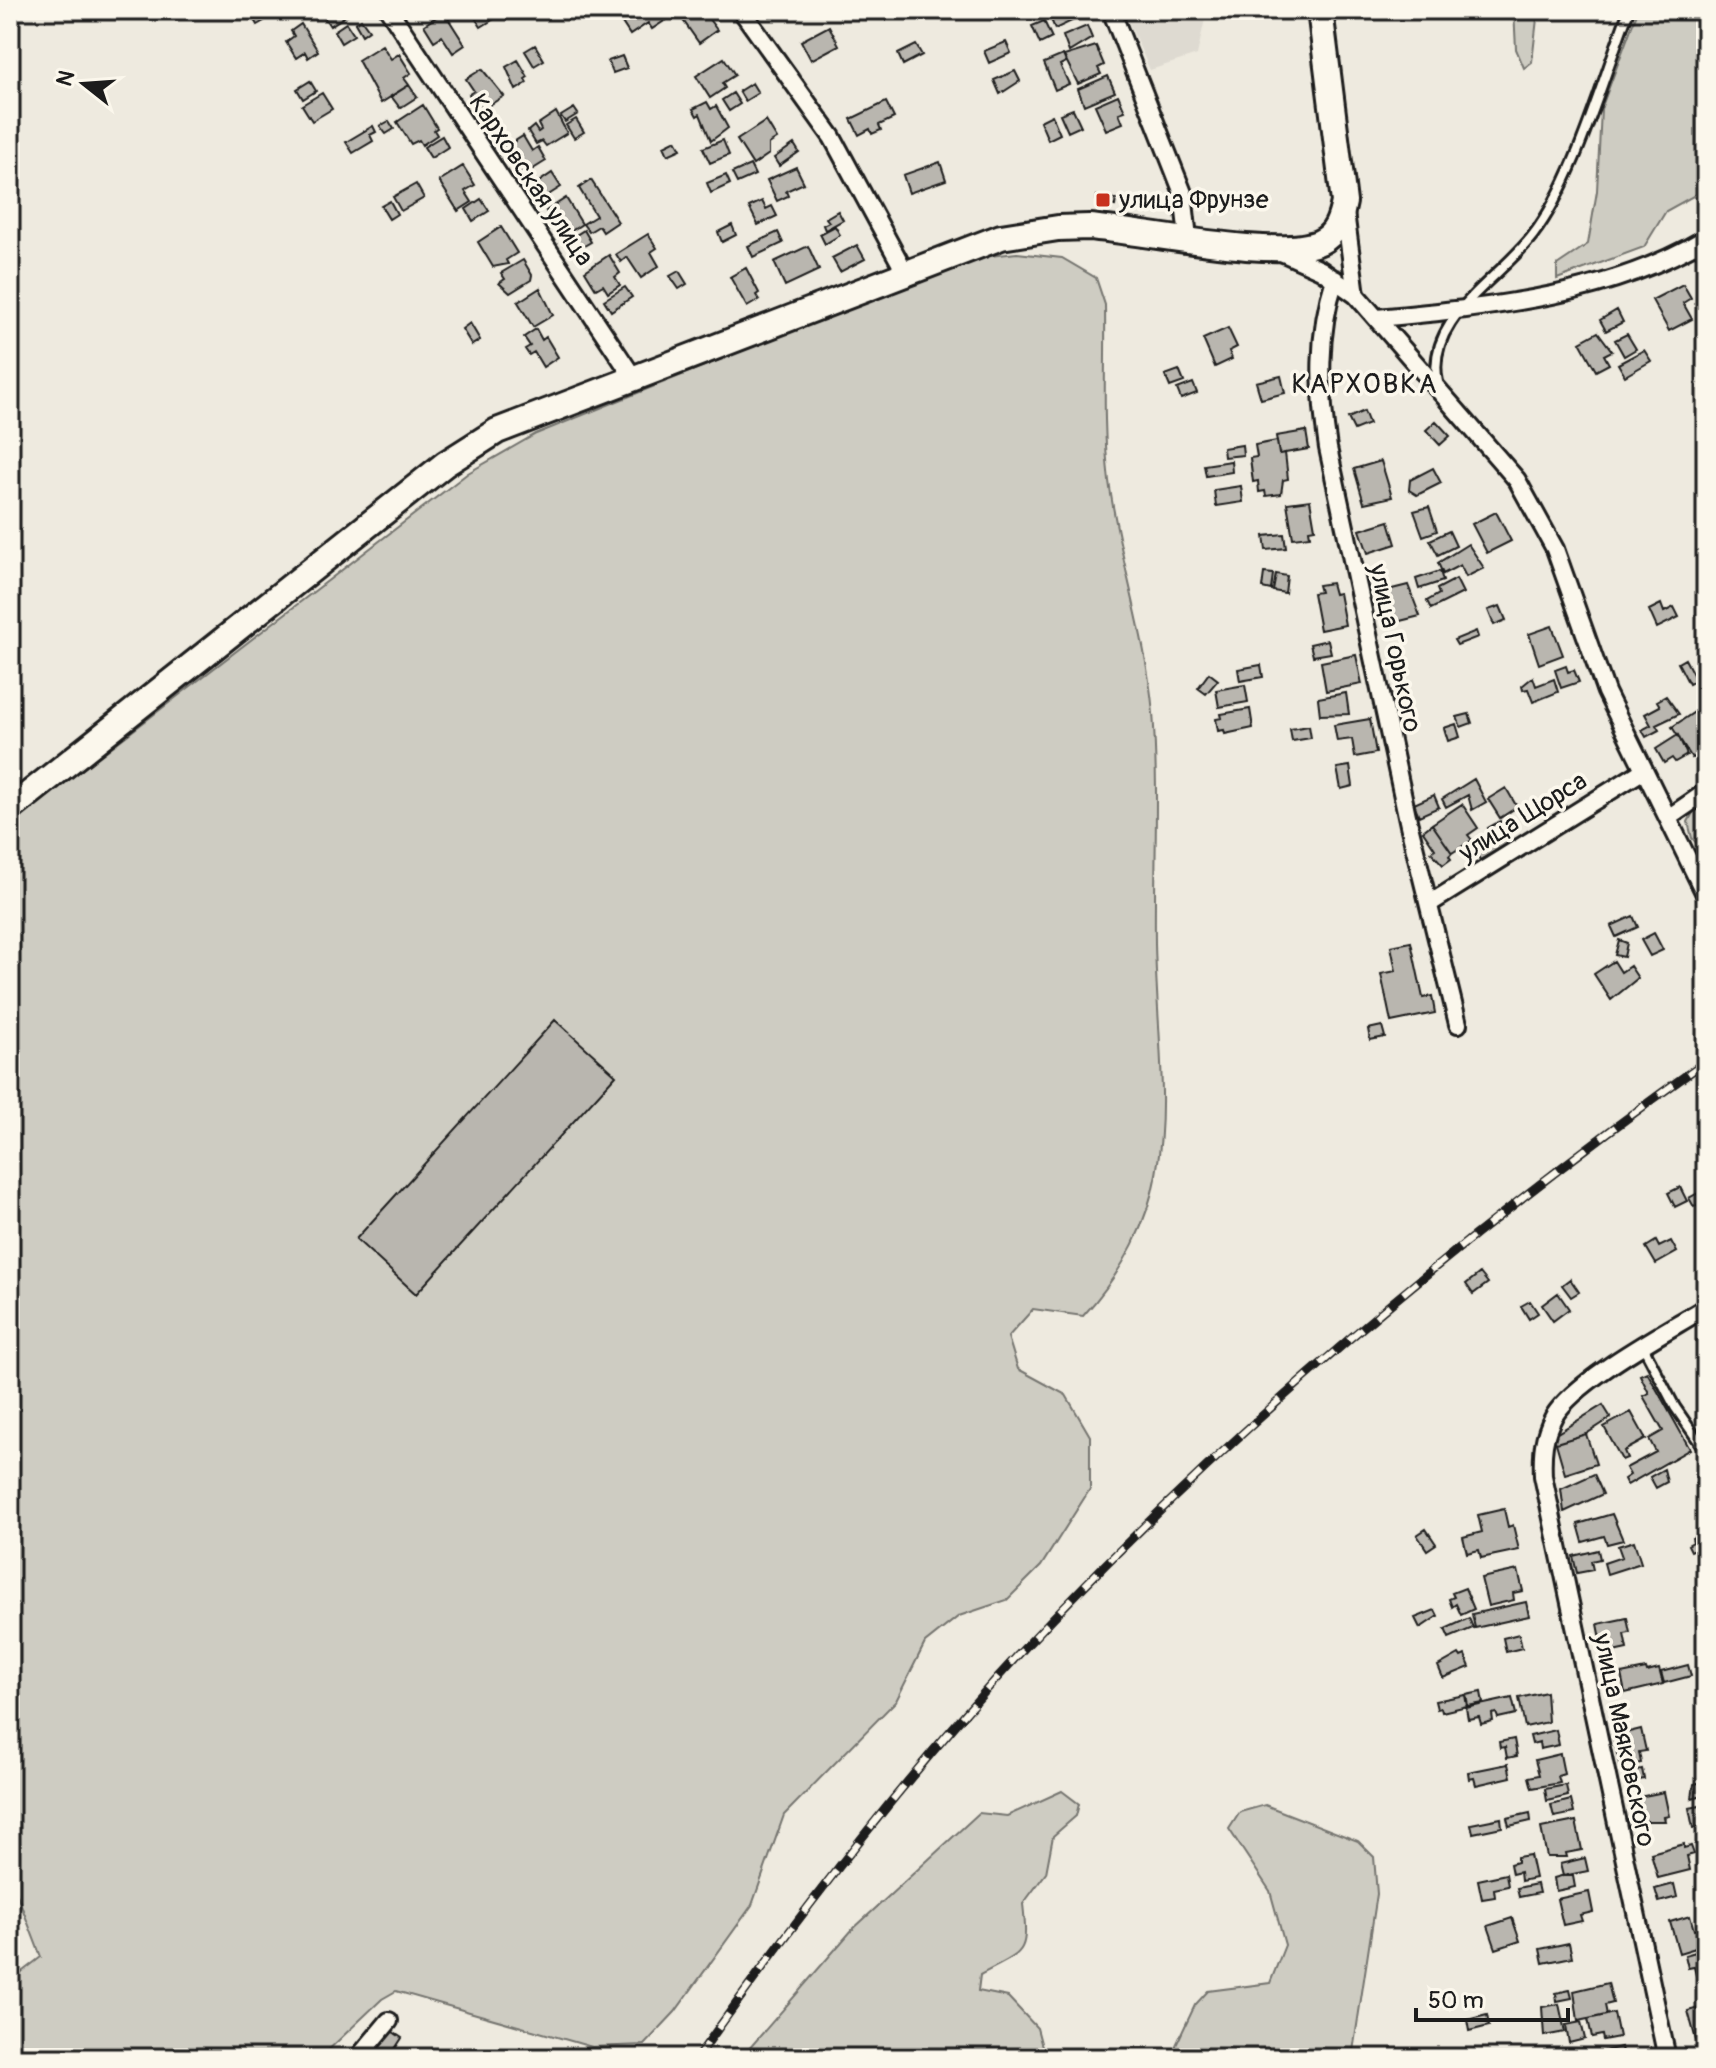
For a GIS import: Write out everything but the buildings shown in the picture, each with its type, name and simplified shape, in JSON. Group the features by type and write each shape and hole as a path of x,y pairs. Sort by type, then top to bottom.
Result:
{"street":[{"name":"Карховская улица","path":"389,10 633,377"},
{"path":"741,10 832,137 905,272"},
{"path":"1111,10 1183,193 1188,238"},
{"path":"1320,10 1356,295"},
{"path":"10,809 445,464 497,431 979,244 1030,231 1089,227 1275,250 1305,247 1329,237 1336,228 1344,202"},
{"path":"1378,318 1464,309 1586,287 1633,274 1706,238"},
{"path":"1275,250 1335,279 1356,295 1517,480 1539,514 1606,692 1706,896"},
{"name":"улица Горького","path":"1335,279 1324,317 1322,413 1458,1024"},
{"name":"улица Щорса","path":"1429,904 1644,770"},
{"path":"1668,818 1706,792"},
{"path":"1643,1346 1706,1307"},
{"name":"улица Маяковского","path":"1643,1346 1575,1393 1555,1415 1542,1450 1543,1476 1667,2058"},
{"path":"358,2058 389,2021"}],"lane":[{"path":"1439,387 1435,369 1440,338 1532,238 1557,197 1629,10"},
{"path":"1643,1346 1675,1407 1706,1452"}],"shaded area":[{"path":"1123,10 1207,10 1197,55 1150,70"},
{"path":"1514,10 1538,10 1532,62 1524,68 1516,49"},
{"path":"1638,10 1706,10 1706,189 1666,211 1644,247 1557,279 1557,265 1588,244 1597,191 1601,109"},
{"path":"1017,253 1062,258 1096,278 1105,305 1105,415 1109,481 1145,655 1155,742 1155,943 1162,1093 1161,1139 1154,1184 1140,1228 1117,1272 1083,1316 1033,1309 1008,1337 1018,1369 1066,1395 1090,1436 1090,1489 1041,1566 1007,1600 959,1616 925,1643 896,1701 784,1815 752,1905 675,2012 644,2045 592,2047 396,1991 382,1999 320,2058 10,2058 10,1981 41,1957 10,1876 10,825 468,473 536,434 971,258"},
{"path":"1706,801 1706,854 1692,838 1688,822 1695,809"},
{"path":"1062,1791 1079,1804 1076,1816 1053,1836 1046,1873 1023,1904 1024,1943 1015,1956 980,1975 978,1991 1008,1997 1037,2028 1045,2058 741,2058 852,1930 979,1813 1007,1816"},
{"path":"1265,1805 1358,1841 1374,1857 1377,1894 1352,2058 1170,2058 1195,2005 1208,1991 1270,1983 1285,1945 1270,1891 1229,1829 1240,1812"}],"railway":[{"path":"697,2058 823,1887 912,1776 1005,1669 1128,1542 1206,1467 1366,1324 1534,1189 1706,1061"}],"place":[{"name":"улица Фрунзе","path":"1103,200"}],"district":[{"name":"КАРХОВКА","path":"1365,384"}]}
